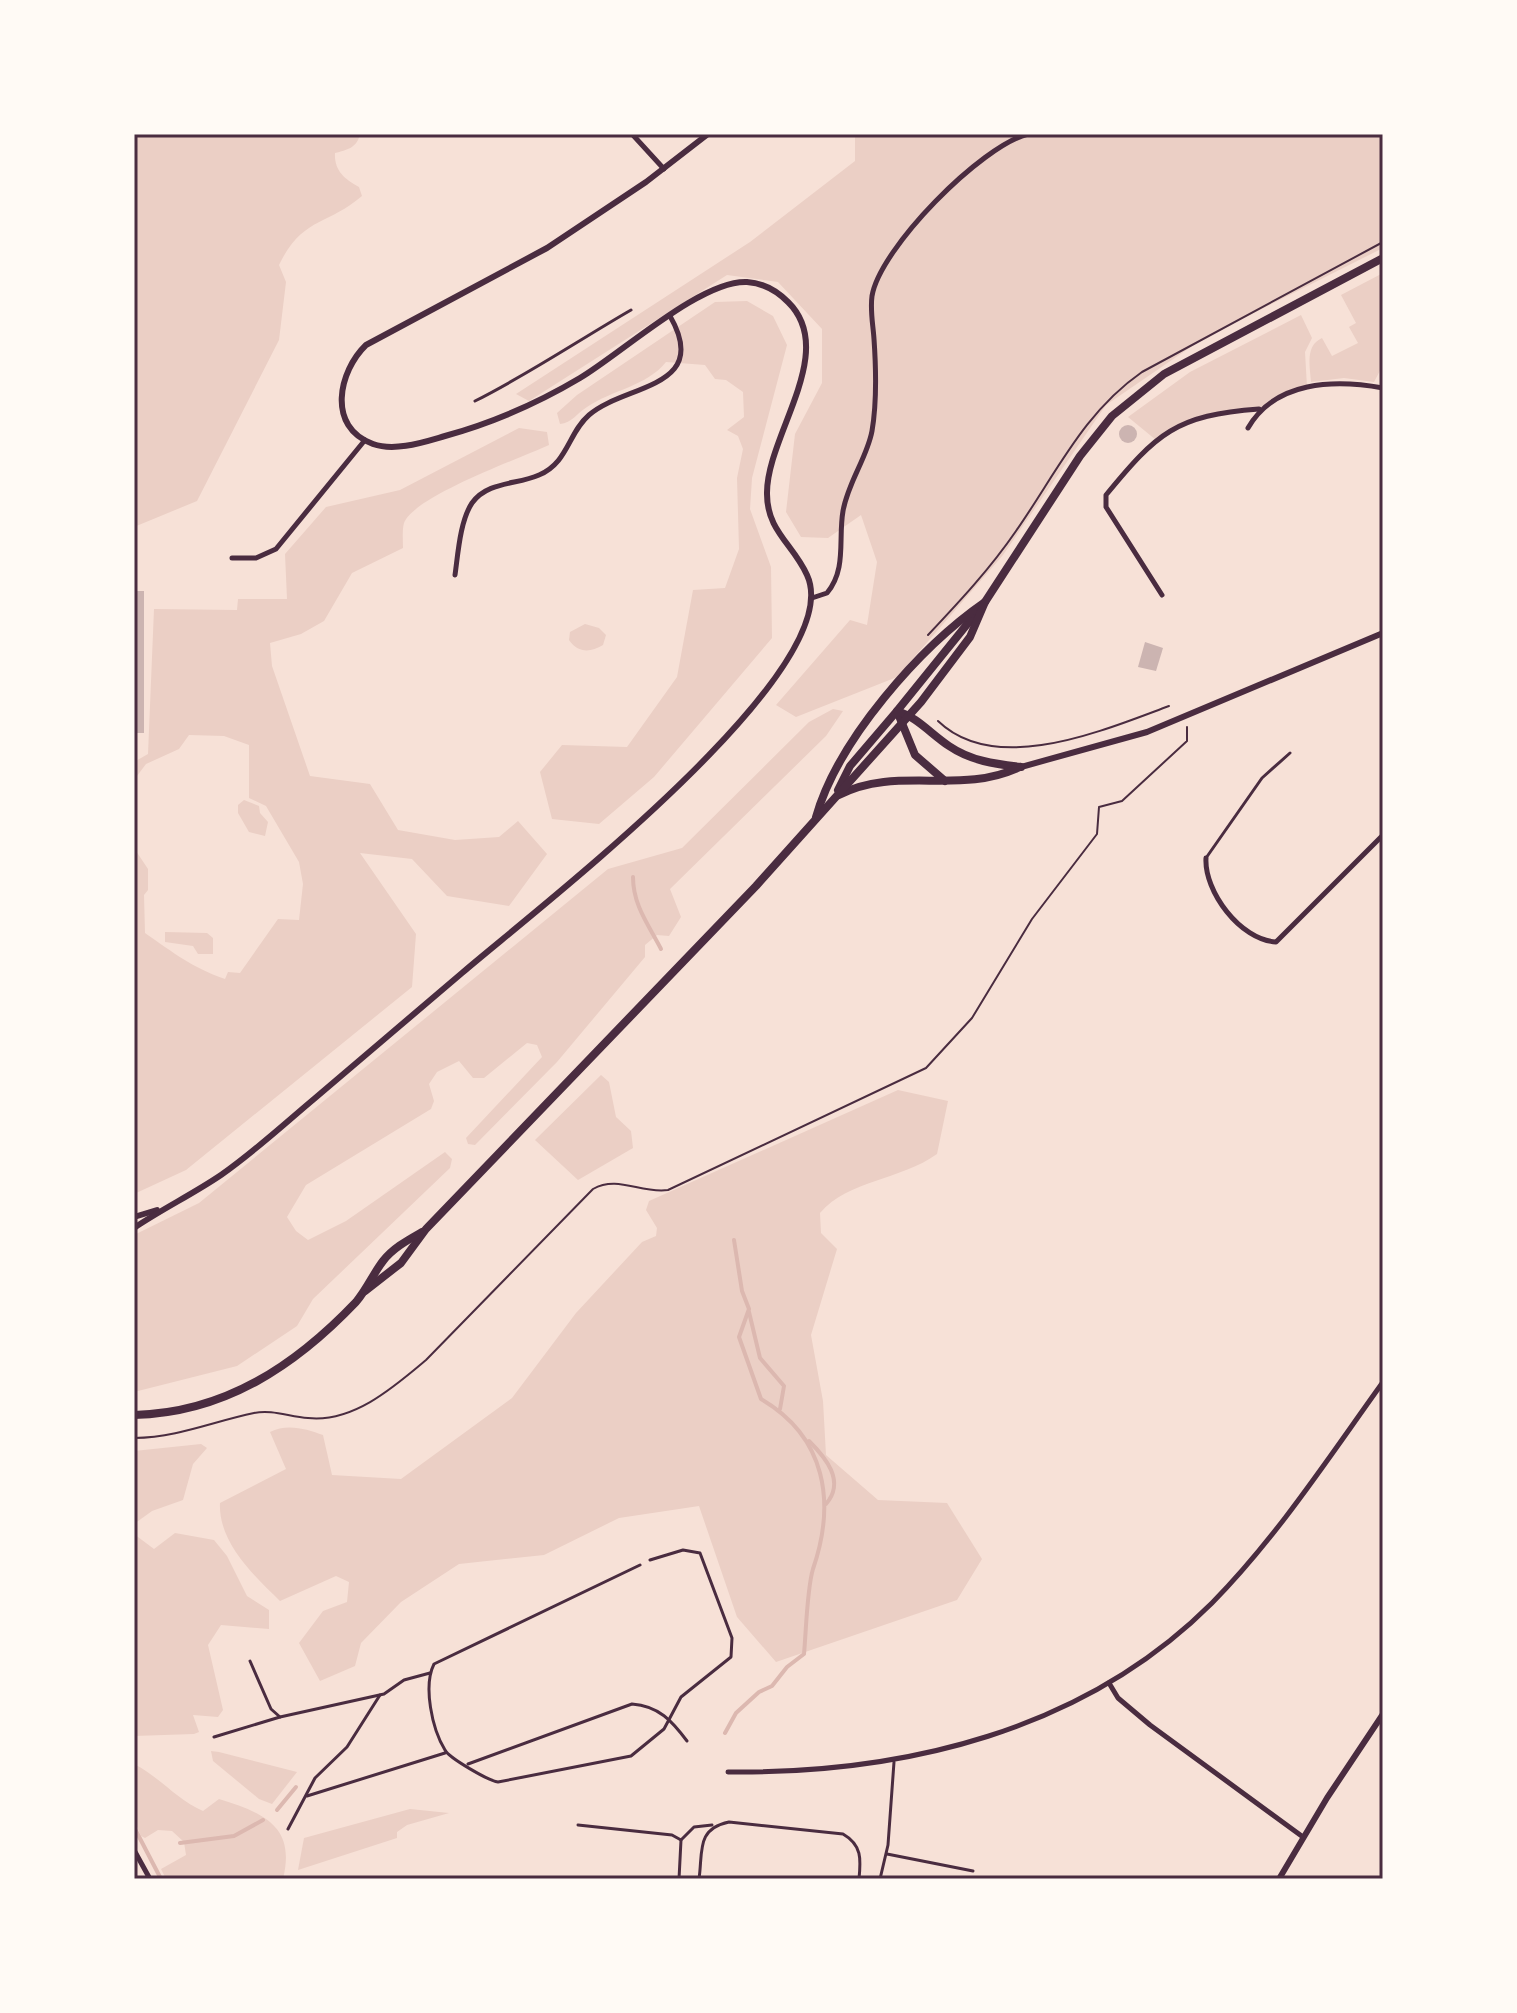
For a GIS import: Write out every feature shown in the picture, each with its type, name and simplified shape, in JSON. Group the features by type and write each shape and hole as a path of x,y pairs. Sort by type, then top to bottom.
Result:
{"highway":[{"path":"835,797 850,766 985,602 1091,439 1137,393 1164,374 1383,258"},
{"path":"134,1415 199,1406 267,1377 310,1347 365,1291 401,1263 426,1229 814,822 903,723 970,637 985,602"},
{"path":"814,822 835,767 887,698 948,628 985,602"},
{"path":"897,711 910,715 937,738 971,758 1021,767"},
{"path":"897,711 915,755 945,781"},
{"path":"835,797 886,781 983,780 1021,767"},
{"path":"365,1291 391,1253 426,1229"}],"street":[{"path":"632,134 664,169"},
{"path":"134,1228 220,1176 253,1150 669,795 713,752 763,693 803,634 812,598 804,569 774,529 767,496 772,461 805,363 800,320 794,308 774,291 746,282 717,288 581,377 487,423 415,444 390,447 365,440 349,424 341,395 348,368 366,345 547,248 664,169 708,134"},
{"path":"812,598 827,593 840,568 842,515 847,490 872,435 875,410 870,308 882,265 947,189 1002,145 1028,134"},
{"path":"455,575 465,522 475,500 493,488 542,474 566,453 590,414 655,384 670,373 679,358 681,342 670,316"},
{"path":"1248,428 1259,409 1274,398 1308,387 1347,384 1383,388"},
{"path":"1162,595 1106,507 1106,495 1170,428 1204,416 1259,409"},
{"path":"232,558 263,556 276,549 365,440"},
{"path":"1021,767 1147,732 1383,633"},
{"path":"1206,858 1205,873 1213,893 1252,934 1264,941 1276,942 1383,835"},
{"path":"134,1217 164,1208"},
{"path":"728,1772 813,1771 894,1762 996,1735 1109,1683 1178,1633 1244,1568 1383,1382"},
{"path":"1109,1683 1118,1698 1150,1725 1303,1837"},
{"path":"1279,1879 1383,1714"},
{"path":"134,1850 150,1879"}],"lane":[{"path":"475,401 544,365 569,346 631,310"},
{"path":"1206,858 1262,778 1290,753"},
{"path":"640,1565 436,1663 430,1673 429,1690 446,1752 489,1781 498,1782 631,1756 662,1731 681,1697 727,1662 732,1654 732,1638 700,1553 683,1550 650,1560"},
{"path":"250,1661 271,1709 280,1717"},
{"path":"214,1737 280,1717 380,1695 404,1680 430,1673"},
{"path":"288,1829 315,1778 347,1747 380,1695"},
{"path":"468,1764 632,1704 654,1709 670,1718 687,1741"},
{"path":"307,1796 446,1752"},
{"path":"880,1879 886,1854 894,1762"},
{"path":"679,1879 681,1840 694,1827 729,1822 843,1834 854,1842 861,1858 859,1879"},
{"path":"578,1825 672,1835 681,1840"},
{"path":"699,1879 705,1835 716,1825"},
{"path":"886,1854 973,1871"}],"path":[{"path":"924,639 999,554 1077,435 1114,393 1149,367 1383,242"},
{"path":"938,721 975,745 1011,748 1082,734 1169,706"},
{"path":"134,1438 187,1433 259,1412 318,1419 359,1407 396,1385 426,1360 593,1189 613,1182 653,1191 668,1190 926,1068 972,1018 1032,919 1097,834 1099,807 1127,796 1187,741 1187,727"}],"shaded area":[{"path":"134,134 360,134 354,145 335,153 335,159 341,173 359,187 362,196 306,230 288,249 279,265 286,282 279,340 197,501 134,527"},
{"path":"855,134 1383,134 1383,248 1204,338 1106,405 1003,555 897,677 796,717 776,705 850,620 867,625 877,562 861,515 828,538 801,537 786,512 795,434 822,383 822,329 778,282 727,275 529,401 516,394 750,242 855,161"},
{"path":"1383,273 1383,365 1374,382 1344,378 1311,382 1310,357 1317,341 1322,338 1332,356 1358,343 1349,327 1356,323 1341,295"},
{"path":"747,301 773,316 787,345 752,478 750,509 771,567 772,638 654,777 599,824 552,819 540,772 562,745 627,747 677,677 693,590 725,588 739,549 737,478 743,449 738,436 727,430 744,417 743,392 726,380 715,379 705,365 666,362 649,377 597,401 568,422 560,424 557,413 577,395 715,302"},
{"path":"1301,315 1312,338 1305,352 1307,387 1274,398 1259,409 1192,419 1170,428 1156,440 1128,417 1190,372"},
{"path":"519,428 547,432 549,445 427,501 412,512 404,523 403,548 352,573 324,621 301,634 270,643 272,666 310,776 370,784 398,830 455,840 499,837 518,821 547,854 509,906 447,896 412,859 360,853 416,934 412,987 186,1170 134,1194 134,848 148,869 148,890 144,895 145,933 192,964 225,979 228,972 240,973 278,919 299,920 303,884 299,862 266,806 249,798 249,745 224,736 189,735 179,749 146,764 134,780 134,762 148,754 154,609 237,610 238,599 287,599 285,554 326,507 400,490"},
{"path":"585,624 599,628 606,635 603,645 584,650 569,640 570,632"},
{"path":"833,709 843,711 826,736 670,889 681,917 669,936 657,935 645,945 645,957 557,1062 475,1145 468,1144 466,1138 542,1057 537,1045 527,1043 484,1078 473,1078 459,1061 437,1072 429,1084 434,1101 431,1109 306,1185 287,1217 296,1231 308,1240 346,1221 445,1152 452,1159 450,1168 313,1299 297,1326 237,1366 134,1392 134,1235 199,1203 608,869 682,848 809,722"},
{"path":"244,800 259,806 260,813 268,822 265,836 249,832 238,813 238,805"},
{"path":"165,932 207,933 213,938 213,954 198,954 193,946 165,942"},
{"path":"601,1075 609,1082 616,1117 631,1131 633,1148 578,1180 535,1140"},
{"path":"898,1090 948,1101 937,1154 907,1170 845,1194 820,1213 821,1233 837,1249 811,1335 823,1401 826,1455 878,1500 947,1503 982,1559 957,1600 776,1662 737,1617 699,1506 619,1518 544,1555 459,1564 401,1602 361,1643 355,1666 320,1681 299,1643 323,1611 347,1602 349,1582 336,1576 280,1601 259,1581 231,1545 221,1517 220,1503 286,1469 270,1432 290,1427 323,1435 332,1475 401,1479 512,1398 576,1313 642,1242 656,1236 657,1228 646,1210 649,1201"},
{"path":"201,1444 207,1448 193,1464 183,1500 152,1511 134,1524 134,1451"},
{"path":"175,1533 214,1540 227,1556 247,1596 269,1610 269,1629 221,1625 208,1645 223,1710 218,1717 193,1715 199,1732 194,1734 134,1736 134,1534 154,1549"},
{"path":"211,1751 297,1772 272,1804 259,1799 213,1761"},
{"path":"134,1764 203,1811 219,1799 250,1810 273,1824 285,1846 283,1879 166,1879 161,1869 186,1855 184,1842 172,1831 158,1830 145,1838 141,1836 134,1820"},
{"path":"410,1809 449,1813 407,1825 397,1832 397,1838 298,1870 304,1838"}],"building":[{"path":"1128,425 1137,434 1128,443 1119,434"},
{"path":"134,591 144,591 144,733 134,733"},
{"path":"1145,642 1163,648 1156,671 1138,667"}],"waterway":[{"path":"633,877 638,905 661,949"},
{"path":"725,1733 736,1713 759,1692 772,1686 787,1667 804,1654 809,1587 824,1520 820,1473 812,1452 800,1432 783,1414 761,1399 739,1337 749,1309 742,1291 734,1240"},
{"path":"749,1312 760,1358 784,1386 780,1409"},
{"path":"809,1441 827,1462 834,1478 832,1495 826,1504"},
{"path":"277,1810 296,1787"},
{"path":"180,1843 234,1836 263,1820"},
{"path":"134,1827 161,1879"}]}
